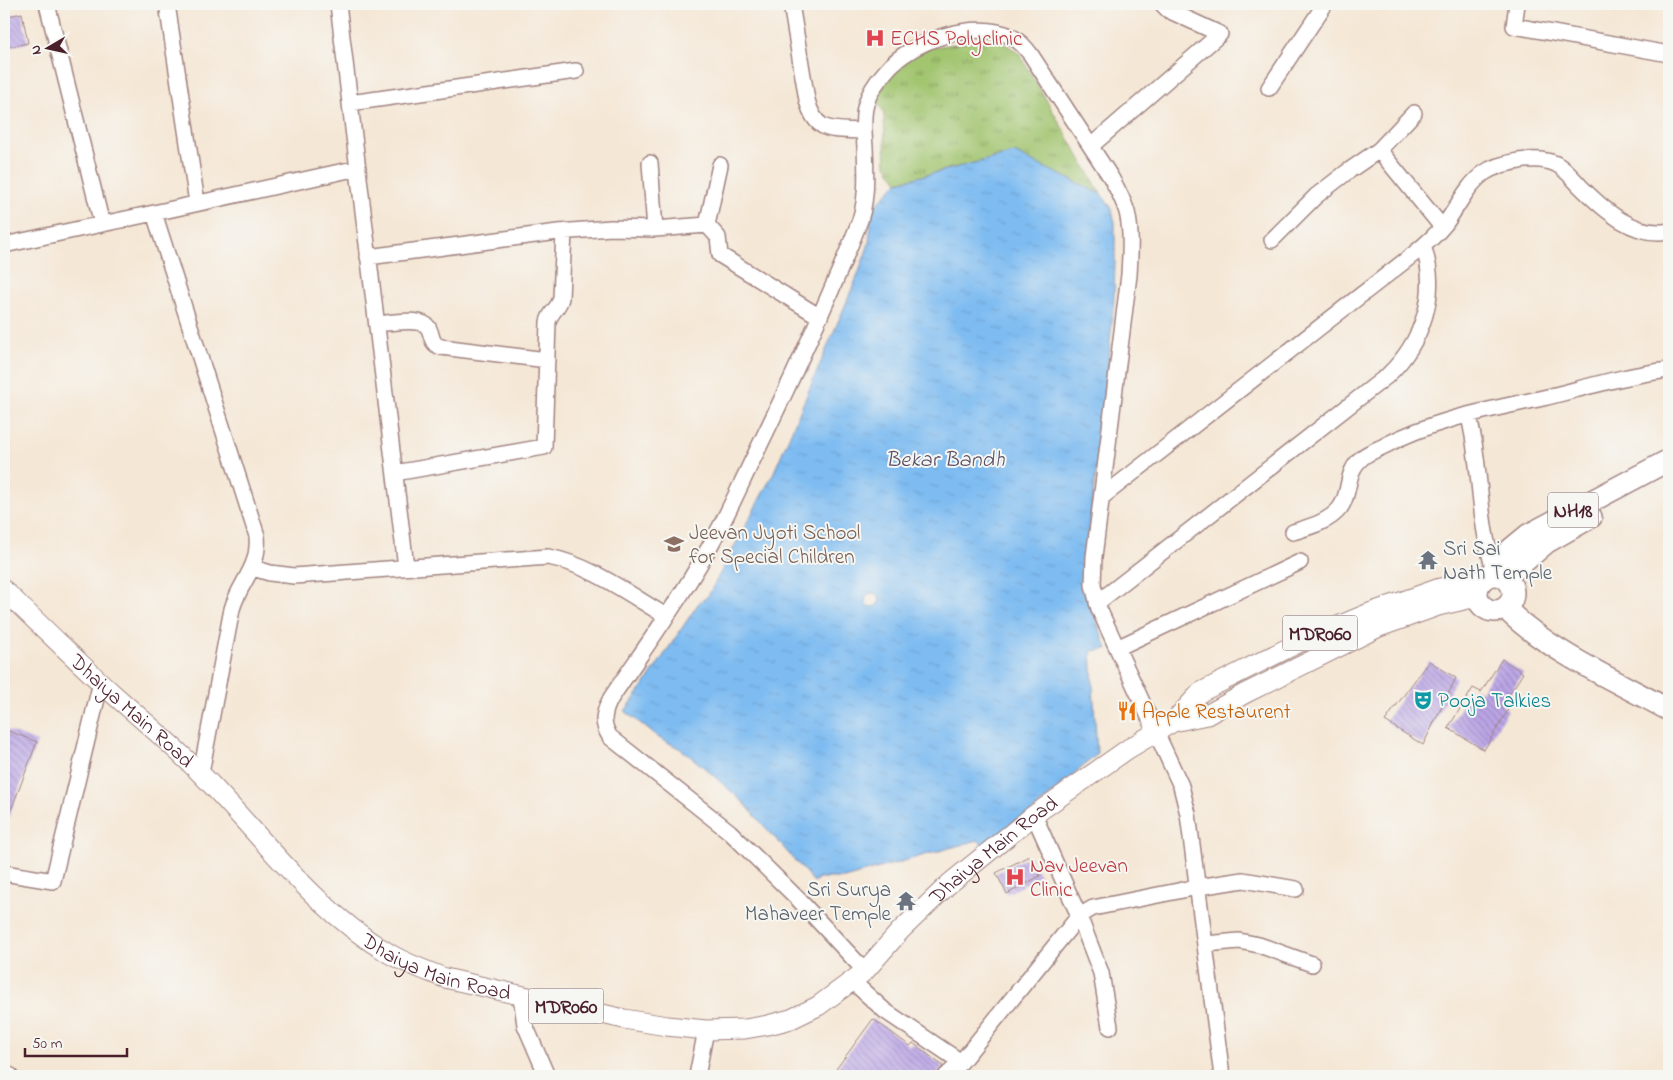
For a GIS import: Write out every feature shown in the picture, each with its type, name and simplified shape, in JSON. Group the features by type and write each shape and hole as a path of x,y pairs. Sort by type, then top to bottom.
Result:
{"highway":[{"name":"NH18","path":"1495,586 1511,548 1528,535 1669,460"},
{"name":"Dhaiya Main Road","path":"1495,586 1547,542 1669,477"},
{"path":"1495,586 1552,628 1623,670 1669,694"},
{"path":"1495,586 1532,632 1669,710"}],"main road":[{"name":"Dhaiya Main Road","path":"4,590 201,774 271,852 332,913 360,936 391,955 445,978 624,1019 706,1030 745,1029 768,1025 791,1018 818,1006 858,976 900,931 949,884 1034,815 1155,732 1173,722 1207,715 1244,694 1379,628 1495,586"}],"street":[{"path":"47,4 102,224"},
{"path":"167,4 197,203"},
{"path":"338,4 406,567"},
{"path":"791,4 810,114 817,123 827,128 864,131"},
{"path":"1091,146 1220,34 1168,10 1162,4"},
{"path":"1269,88 1325,4"},
{"path":"1517,4 1514,26 1669,54"},
{"path":"961,1062 885,1011 798,899 736,837 610,737 603,719 610,698 666,616 719,530 820,317 859,225 866,185 864,113 869,95 886,70 916,47 932,40 977,30 1003,34 1014,38 1023,45 1110,176 1127,212 1130,232 1129,275 1093,575 1094,590 1108,630 1181,786 1188,814 1222,1076"},
{"path":"350,103 576,71"},
{"path":"1272,240 1316,196 1379,150 1414,113"},
{"path":"1379,150 1442,227"},
{"path":"1102,497 1423,246 1442,227 1473,182 1491,168 1529,159 1547,161 1558,165 1598,204 1622,220 1638,228 1654,232 1669,231"},
{"path":"650,163 655,229"},
{"path":"707,225 720,165"},
{"path":"4,245 358,168"},
{"path":"154,213 257,536 257,553 253,568 237,595 232,609 201,774"},
{"path":"707,225 718,237 720,255 820,317"},
{"path":"368,257 564,232 611,228 655,229 707,225"},
{"path":"395,472 544,447 549,317 558,308 561,298 564,232"},
{"path":"1097,603 1388,376 1400,364 1417,338 1428,303 1430,271 1423,246"},
{"path":"377,324 415,321 426,325 432,342 436,346 547,360"},
{"path":"1293,532 1317,524 1340,508 1354,466 1363,457 1420,428 1622,379 1669,370"},
{"path":"1469,415 1476,449 1482,518 1495,586"},
{"path":"253,568 270,573 294,576 548,557 561,559 590,572 666,616"},
{"path":"1118,648 1300,562"},
{"path":"4,873 53,881 101,682"},
{"path":"1034,815 1079,916 1101,973 1110,1027"},
{"path":"946,1076 961,1062 1079,916 1093,908 1243,880 1296,889"},
{"path":"1206,944 1239,941 1259,945 1312,964"},
{"path":"521,995 525,1025 547,1076"},
{"path":"697,1076 706,1030"},
{"path":"4,1074 11,1076"}],"green space":[{"path":"990,39 1006,45 1020,55 1101,194 1014,153 898,182 886,165 884,115 882,108 873,101 898,65 928,48"}],"water":[{"name":"Bekar Bandh","path":"1014,153 1101,194 1111,207 1115,222 1114,299 1083,584 1107,649 1091,651 1097,754 1026,817 983,846 978,840 844,878 819,878 814,882 743,802 681,749 659,738 625,711 698,604 708,596 774,472 858,275 869,243 873,208 898,182","holes":["870,593 877,594 880,598 879,603 874,607 869,606 865,598"]}],"building":[{"path":"22,13 28,43 4,48 4,17"},
{"path":"1502,659 1523,673 1502,706 1508,710 1484,750 1448,728 1473,688 1481,692"},
{"name":"Pooja Talkies","path":"1429,661 1456,678 1423,745 1385,721"},
{"path":"4,729 37,742 5,826 4,826"},
{"path":"1029,856 1040,876 1007,894 996,873"},
{"path":"873,1019 910,1046 913,1043 943,1066 937,1073 937,1076 831,1076"}],"place":[{"name":"ECHS Polyclinic","path":"875,38"},
{"name":"Jeevan Jyoti School for Special Children","path":"674,544"},
{"name":"Sri Sai Nath Temple","path":"1428,560"},
{"name":"Pooja Talkies","path":"1423,700"},
{"name":"Apple Restaurent","path":"1127,711"},
{"name":"Nav Jeevan Clinic","path":"1015,877"},
{"name":"Sri Surya Mahaveer Temple","path":"906,901"}]}
